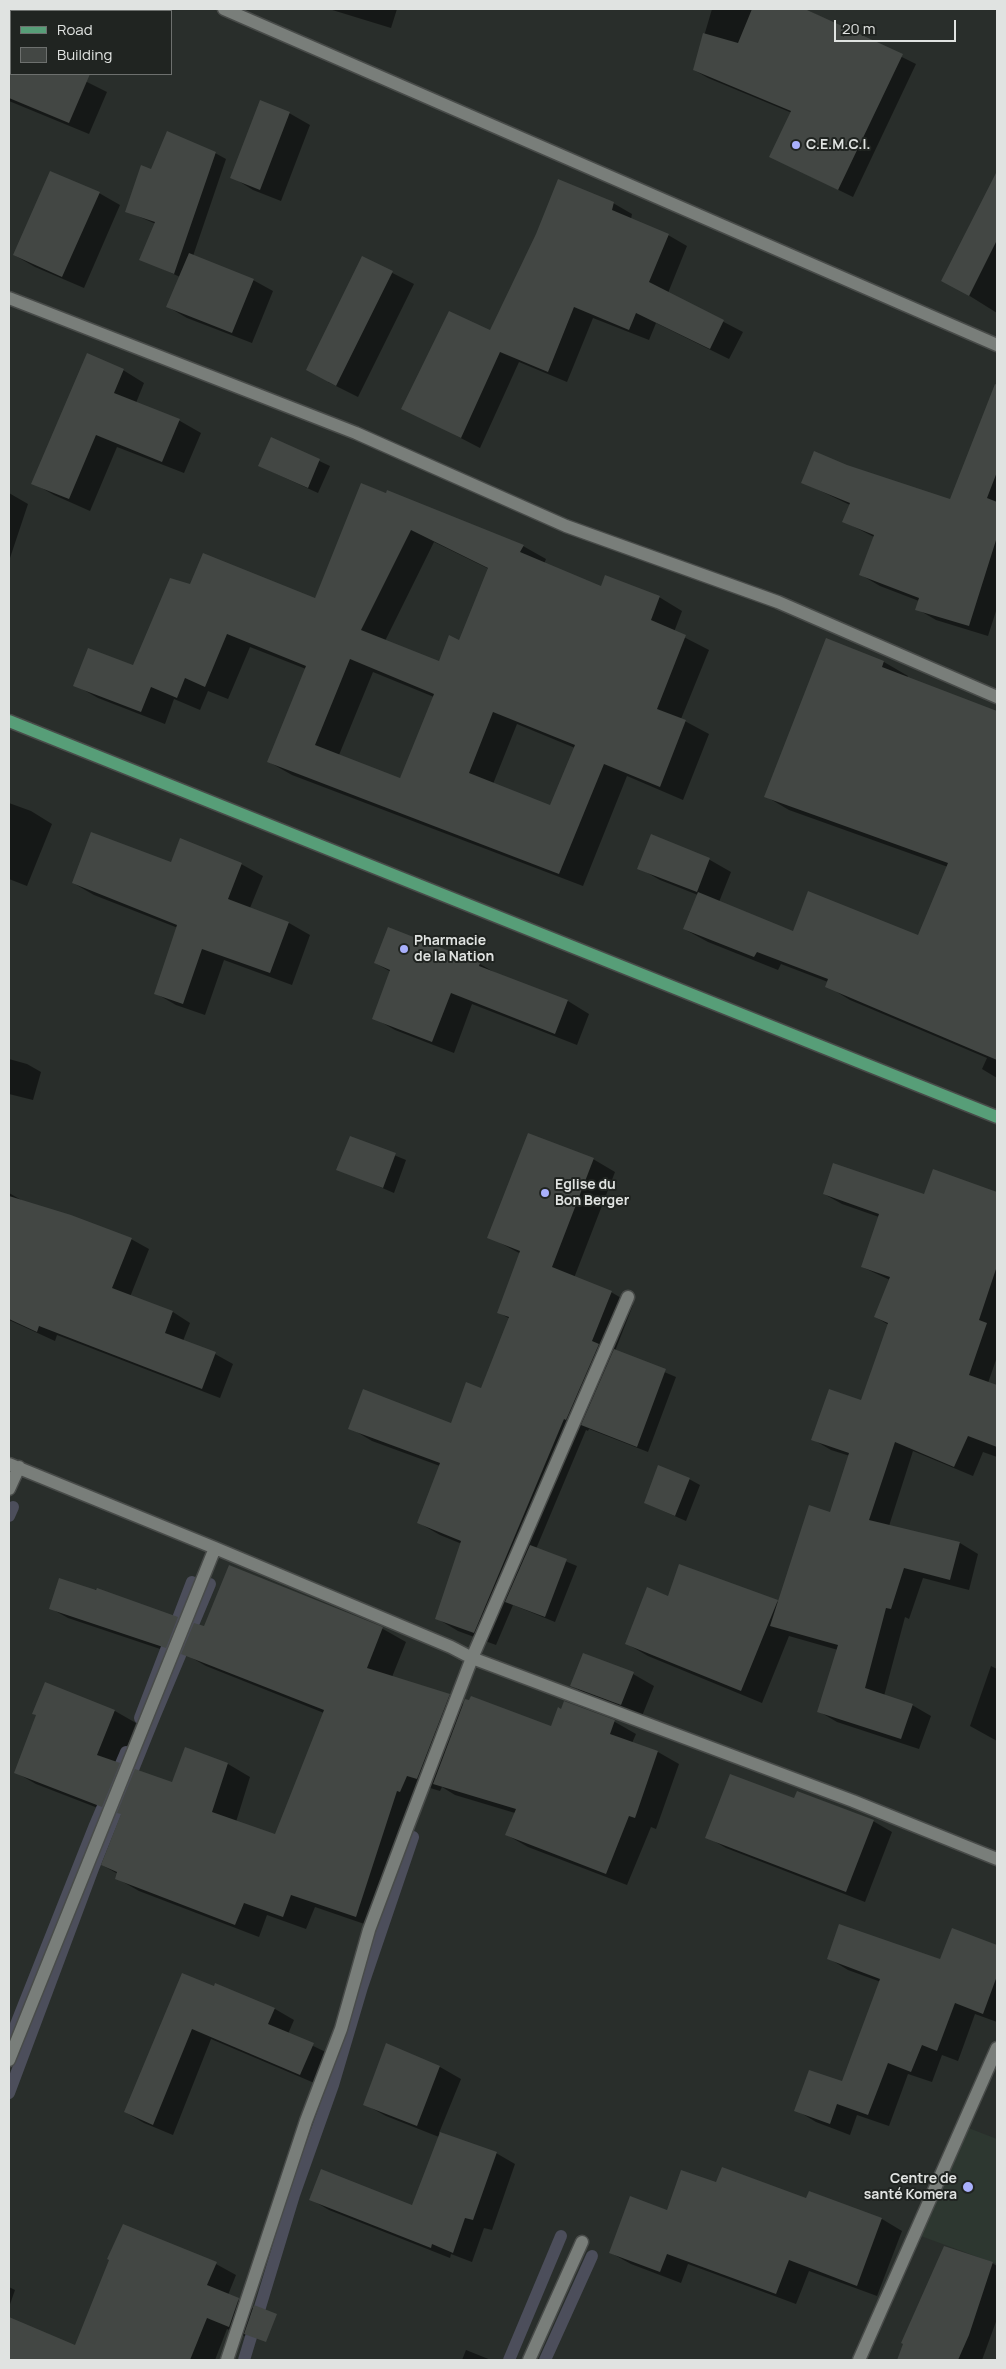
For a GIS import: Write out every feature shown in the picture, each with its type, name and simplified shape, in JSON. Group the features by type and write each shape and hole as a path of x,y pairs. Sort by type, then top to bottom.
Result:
{"main road":[{"path":"9,721 997,1117"}],"street":[{"path":"224,9 997,345"},
{"path":"9,298 356,433 566,526 778,602 997,697"},
{"path":"227,2360 306,2120 341,2029 369,1930 472,1658 628,1297"},
{"path":"9,1489 14,1466 452,1647 472,1658 853,1801 997,1859"},
{"path":"9,2060 215,1548"},
{"path":"859,2360 997,2048"},
{"path":"529,2360 582,2242"}],"shaded area":[{"name":"Centre de santé Komera","path":"966,2127 997,2139 997,2264 918,2235"}],"building":[{"path":"752,9 805,9 903,54 838,190 769,157 791,111 693,70 703,33 738,43"},
{"path":"9,74 90,75 69,123 9,98"},
{"path":"260,100 290,112 260,190 230,178"},
{"path":"167,131 216,152 174,274 139,260 155,222 125,212 141,165 151,169"},
{"path":"50,171 100,192 62,277 13,255"},
{"path":"997,171 997,240 969,296 941,281"},
{"path":"558,179 614,202 612,210 669,234 649,282 724,320 710,349 636,313 629,330 574,307 548,372 500,352 461,438 401,409 449,311 490,330 536,234"},
{"path":"189,253 254,279 232,333 166,307"},
{"path":"362,256 393,271 336,386 306,370"},
{"path":"87,353 124,369 114,393 180,419 162,462 96,435 69,499 31,484"},
{"path":"995,384 997,385 997,472 987,498 997,502 997,537 969,626 915,610 919,598 859,575 874,535 842,522 850,503 801,483 814,451 847,465 950,499"},
{"path":"271,437 320,459 308,488 258,466"},
{"path":"361,483 386,493 387,490 524,545 520,552 601,586 605,575 660,596 651,620 686,635 657,709 686,720 660,787 604,764 559,874 267,762 306,666 227,634 205,687 185,678 177,698 151,687 141,712 73,686 88,648 133,665 170,578 190,584 203,553 315,598","holes":["411,530 488,568 459,640 449,635 439,661 361,630","350,659 434,694 400,778 315,745","493,712 575,745 550,805 469,773"]},
{"path":"826,638 884,661 882,667 997,711 997,1060 825,987 828,979 757,952 754,957 683,929 698,892 793,931 808,891 918,935 948,863 764,797"},
{"path":"91,832 171,862 180,838 242,863 228,899 289,922 270,973 202,949 183,1004 154,994 177,925 72,883"},
{"path":"651,834 710,858 697,892 637,869"},
{"path":"388,927 480,963 479,966 568,1000 555,1034 451,993 432,1042 372,1019 390,970 374,963"},
{"path":"528,1133 594,1158 552,1267 612,1291 592,1341 599,1344 566,1420 564,1419 474,1633 435,1619 461,1541 417,1523 440,1463 348,1429 363,1389 451,1423 466,1382 481,1388 509,1317 497,1313 520,1251 487,1238"},
{"path":"350,1136 396,1153 383,1188 336,1170"},
{"path":"833,1163 924,1194 933,1169 997,1192 997,1266 979,1320 987,1323 969,1375 997,1385 997,1447 968,1436 954,1467 895,1442 869,1520 960,1542 950,1580 904,1568 891,1609 886,1608 865,1688 913,1704 901,1739 817,1712 838,1645 770,1626 809,1505 830,1512 849,1453 811,1440 829,1389 861,1400 888,1323 874,1317 890,1277 861,1267 879,1214 823,1194"},
{"path":"9,1196 71,1215 132,1238 112,1288 173,1311 165,1333 216,1352 202,1389 39,1326 37,1332 9,1319"},
{"path":"614,1349 666,1369 637,1447 581,1425"},
{"path":"658,1465 690,1478 675,1516 644,1503"},
{"path":"530,1545 567,1559 545,1617 505,1602"},
{"path":"679,1564 778,1600 741,1691 625,1644 647,1587 668,1596"},
{"path":"229,1565 383,1627 367,1668 450,1694 417,1779 407,1776 400,1792 397,1791 356,1917 291,1895 283,1917 244,1903 235,1925 115,1879 117,1872 101,1865 121,1814 117,1813 135,1769 172,1782 185,1747 228,1763 212,1812 275,1834 324,1710 181,1654 194,1623 204,1626"},
{"path":"59,1578 96,1590 97,1588 178,1617 166,1648 49,1609"},
{"path":"583,1653 634,1672 621,1705 570,1686"},
{"path":"45,1682 115,1710 97,1755 120,1763 102,1807 14,1773 36,1715 32,1714"},
{"path":"471,1696 551,1726 558,1707 561,1709 564,1701 615,1720 610,1734 658,1751 635,1818 629,1816 606,1874 505,1835 516,1809 433,1784 465,1699 469,1700"},
{"path":"730,1774 794,1798 797,1791 874,1820 846,1892 705,1838"},
{"path":"839,1924 940,1959 952,1928 997,1945 997,1976 983,2014 955,2003 937,2051 922,2045 911,2072 888,2063 868,2115 837,2104 830,2124 794,2111 809,2070 842,2081 880,1979 827,1959"},
{"path":"182,1973 214,1986 215,1983 275,2008 268,2024 314,2043 300,2075 192,2029 153,2125 124,2112"},
{"path":"386,2043 440,2066 417,2126 363,2105"},
{"path":"440,2132 497,2152 473,2220 465,2218 453,2253 432,2244 431,2248 309,2200 321,2169 412,2205"},
{"path":"722,2167 806,2198 809,2191 882,2218 857,2286 789,2260 776,2294 667,2254 660,2272 609,2253 630,2196 667,2210 681,2170 716,2182"},
{"path":"123,2224 217,2262 207,2285 239,2298 229,2327 207,2318 190,2360 9,2360 9,2317 75,2345 109,2260 107,2259"},
{"path":"944,2246 993,2262 969,2335 958,2360 897,2360 903,2344 901,2343"},
{"path":"254,2305 277,2314 266,2342 244,2334"}],"waterway":[{"path":"9,1516 13,1507"},
{"path":"140,1718 192,1582"},
{"path":"9,2093 94,1866 210,1584"},
{"path":"9,2042 126,1752"},
{"path":"244,2360 294,2195 333,2085 362,1987 413,1837"},
{"path":"509,2360 561,2236"},
{"path":"545,2360 592,2256"}],"place":[{"name":"C.E.M.C.I.","path":"796,145"},
{"name":"Pharmacie de la Nation","path":"404,949"},
{"name":"Eglise du Bon Berger","path":"545,1193"},
{"name":"Centre de santé Komera","path":"968,2187"}]}
